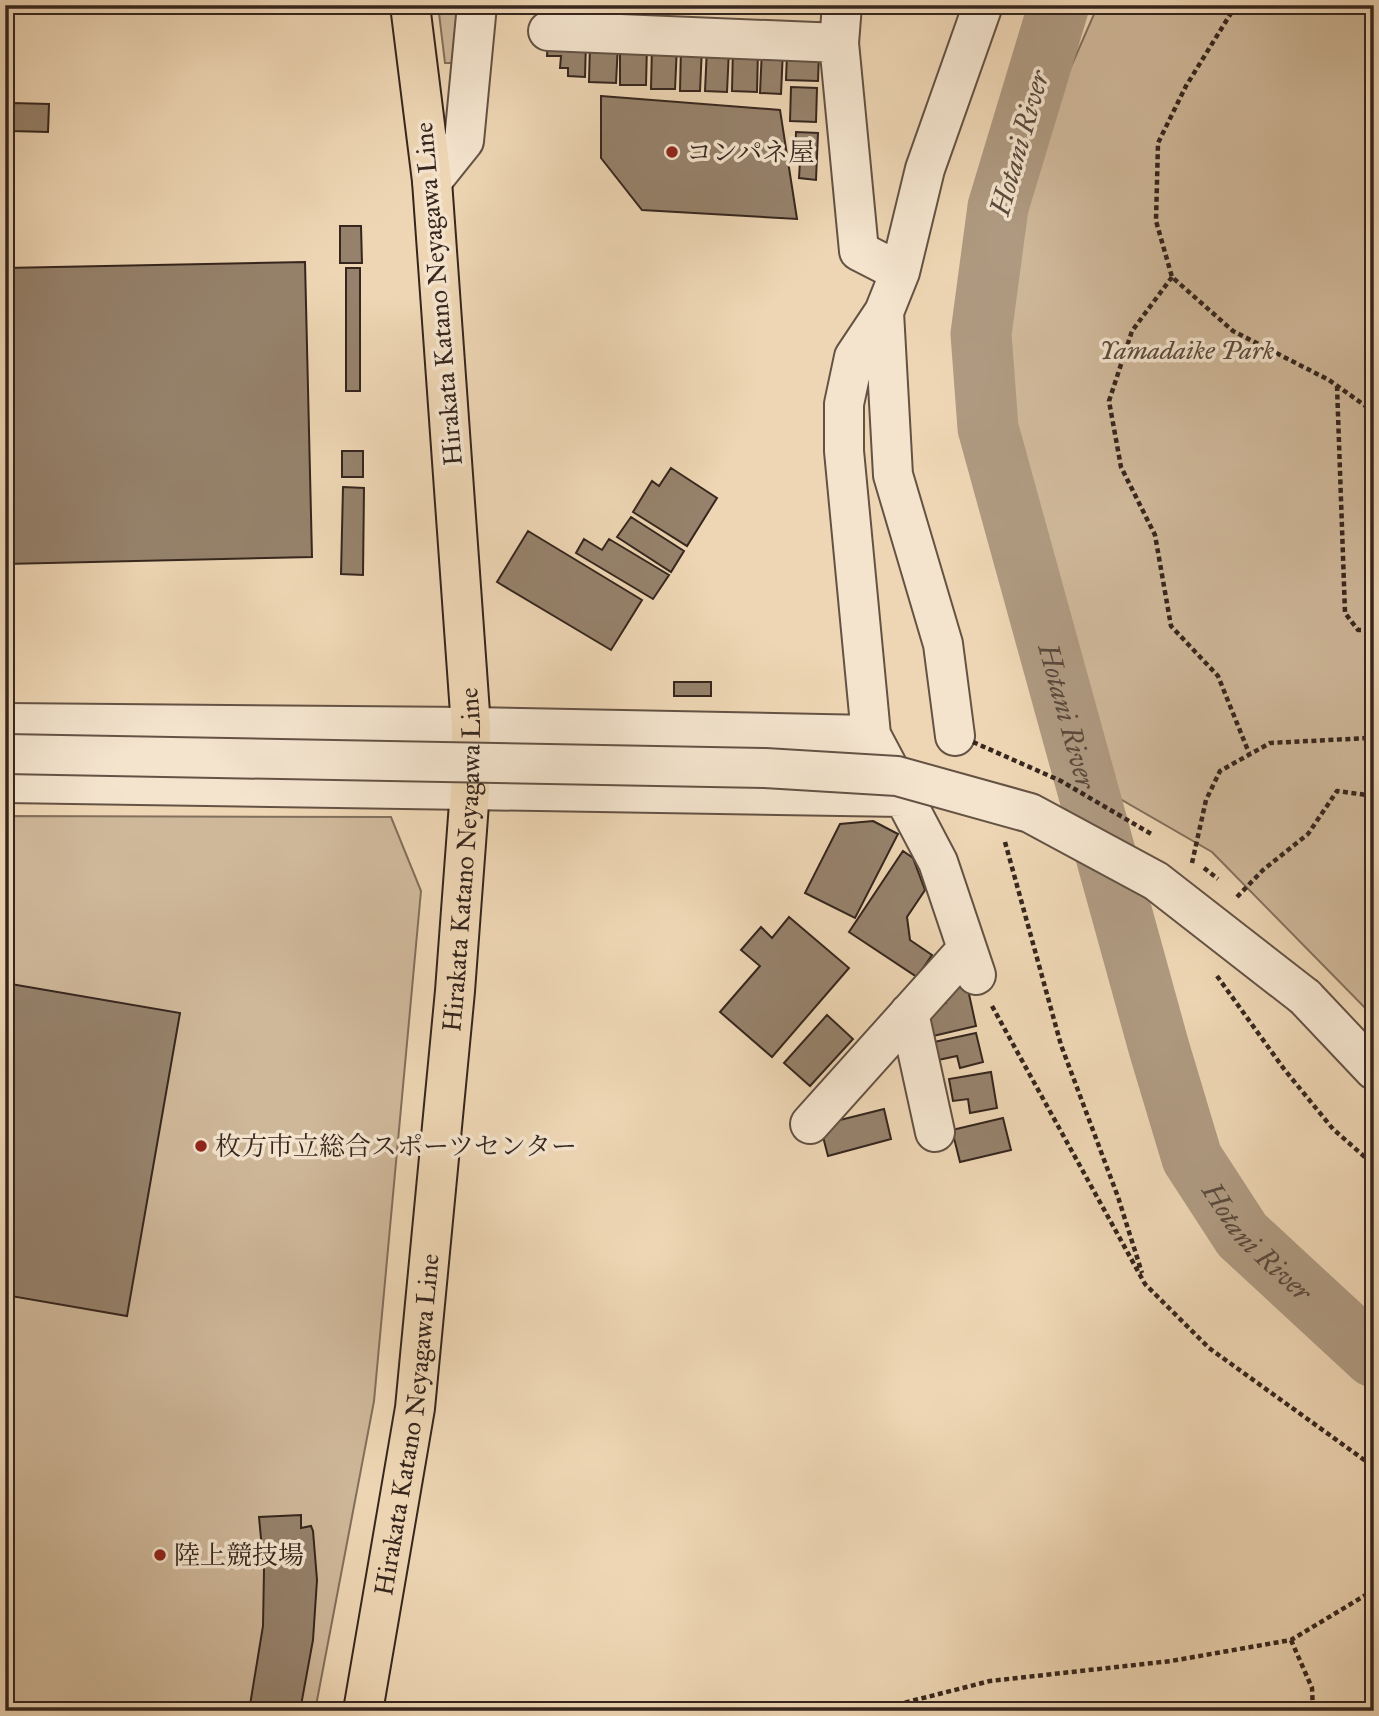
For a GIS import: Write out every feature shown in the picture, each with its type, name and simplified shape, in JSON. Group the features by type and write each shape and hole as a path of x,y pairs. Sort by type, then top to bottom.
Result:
{"main road":[{"name":"Hirakata Katano Neyagawa Line","path":"363,1711 415,1408 455,992 470,790 471,727 432,181 410,5"}],"street":[{"path":"432,181 464,141 477,5"},
{"path":"842,5 839,43 859,251 900,272"},
{"path":"810,1124 909,1013 972,962 938,862 871,735 844,451 844,404 854,357 884,312 900,272 925,169 983,5"},
{"path":"548,31 697,21 839,43"},
{"path":"884,312 893,475 943,644 955,736"},
{"path":"5,723 471,727 871,735"},
{"path":"5,754 765,768 897,776 1030,813 1156,881 1305,997 1374,1070"},
{"path":"5,783 903,797"},
{"path":"909,1013 935,1132"}],"path":[{"path":"1236,5 1186,86 1158,143 1156,221 1172,277 1233,331 1337,385 1374,412"},
{"path":"1172,277 1132,331 1109,401 1121,467 1155,535 1171,626 1218,676 1250,753"},
{"path":"1337,385 1345,613 1357,630 1374,630"},
{"path":"1237,897 1263,870 1308,834 1337,792 1374,796"},
{"path":"1001,829 1061,1045 1118,1197 1145,1284"},
{"path":"972,962 1027,1073 1145,1284 1209,1348 1374,1467"},
{"path":"872,1711 990,1681 1171,1661 1291,1640 1374,1590"},
{"path":"1291,1640 1312,1688 1313,1711"}],"green space":[{"path":"438,5 466,5 461,63 445,63"},
{"name":"Yamadaike Park","path":"1098,5 1374,5 1374,1017 1212,852 1103,789 1042,584 1002,420 998,307 1017,190"},
{"name":"枚方市立総合スポーツセンター","path":"5,816 391,817 421,891 374,1401 315,1711 5,1711"}],"building":[{"path":"631,5 631,9 598,7"},
{"path":"638,5 672,5 671,12 637,10"},
{"path":"708,5 741,5 741,10 708,9"},
{"path":"748,5 783,5 783,13 747,12"},
{"path":"788,5 822,5 822,13 788,13"},
{"path":"548,39 586,41 585,77 568,76 568,68 560,68 561,56 547,56"},
{"path":"590,43 618,44 616,83 589,82"},
{"path":"620,44 647,45 646,85 620,85"},
{"path":"652,45 677,46 675,89 651,89"},
{"path":"681,47 702,47 700,91 680,91"},
{"path":"707,47 729,49 727,92 705,91"},
{"path":"733,48 758,49 757,92 732,91"},
{"path":"762,49 783,50 781,94 760,93"},
{"path":"787,53 819,54 818,81 786,80"},
{"path":"791,87 817,88 816,122 790,121"},
{"path":"601,96 780,110 797,219 642,210 601,158"},
{"path":"12,103 49,104 48,132 11,131"},
{"path":"796,132 818,133 816,180 799,178 800,161 795,160"},
{"path":"340,226 361,226 362,263 340,263"},
{"path":"305,262 312,557 5,564 5,268"},
{"path":"346,268 360,268 360,391 346,391"},
{"path":"342,451 363,451 363,477 342,477"},
{"path":"671,468 717,498 687,546 633,512 652,481 659,486"},
{"path":"343,487 364,488 363,575 341,574"},
{"path":"631,517 684,551 671,572 617,537"},
{"path":"528,531 642,600 611,650 497,582"},
{"path":"584,539 602,550 609,539 669,575 653,599 576,553"},
{"path":"674,682 711,682 711,696 674,696"},
{"path":"873,821 898,834 855,918 805,893 840,824"},
{"path":"903,851 913,858 925,890 907,917 910,940 932,955 917,977 849,932"},
{"path":"789,917 849,968 772,1057 720,1012 760,966 741,950 761,927 772,938"},
{"path":"5,983 180,1013 127,1316 5,1295"},
{"path":"967,985 976,1026 933,1036 926,1007 946,1003 943,990"},
{"path":"827,1015 853,1039 810,1086 784,1063"},
{"path":"976,1033 983,1062 960,1068 957,1056 938,1060 934,1042"},
{"path":"991,1072 997,1108 970,1113 968,1099 953,1101 949,1079"},
{"path":"884,1109 891,1139 828,1156 820,1125"},
{"path":"1003,1118 1011,1150 960,1162 952,1130"},
{"path":"301,1515 301,1528 311,1526 313,1531 317,1580 313,1640 300,1711 249,1711 263,1626 264,1570 259,1517"}],"waterway":[{"name":"Hotani River","path":"1059,5 998,207 981,334 988,428 1159,1048 1192,1158 1242,1235 1374,1357"}],"place":[{"name":"コンパネ屋","path":"672,152"},
{"name":"枚方市立総合スポーツセンター","path":"201,1146"},
{"name":"陸上競技場","path":"160,1555"}]}
